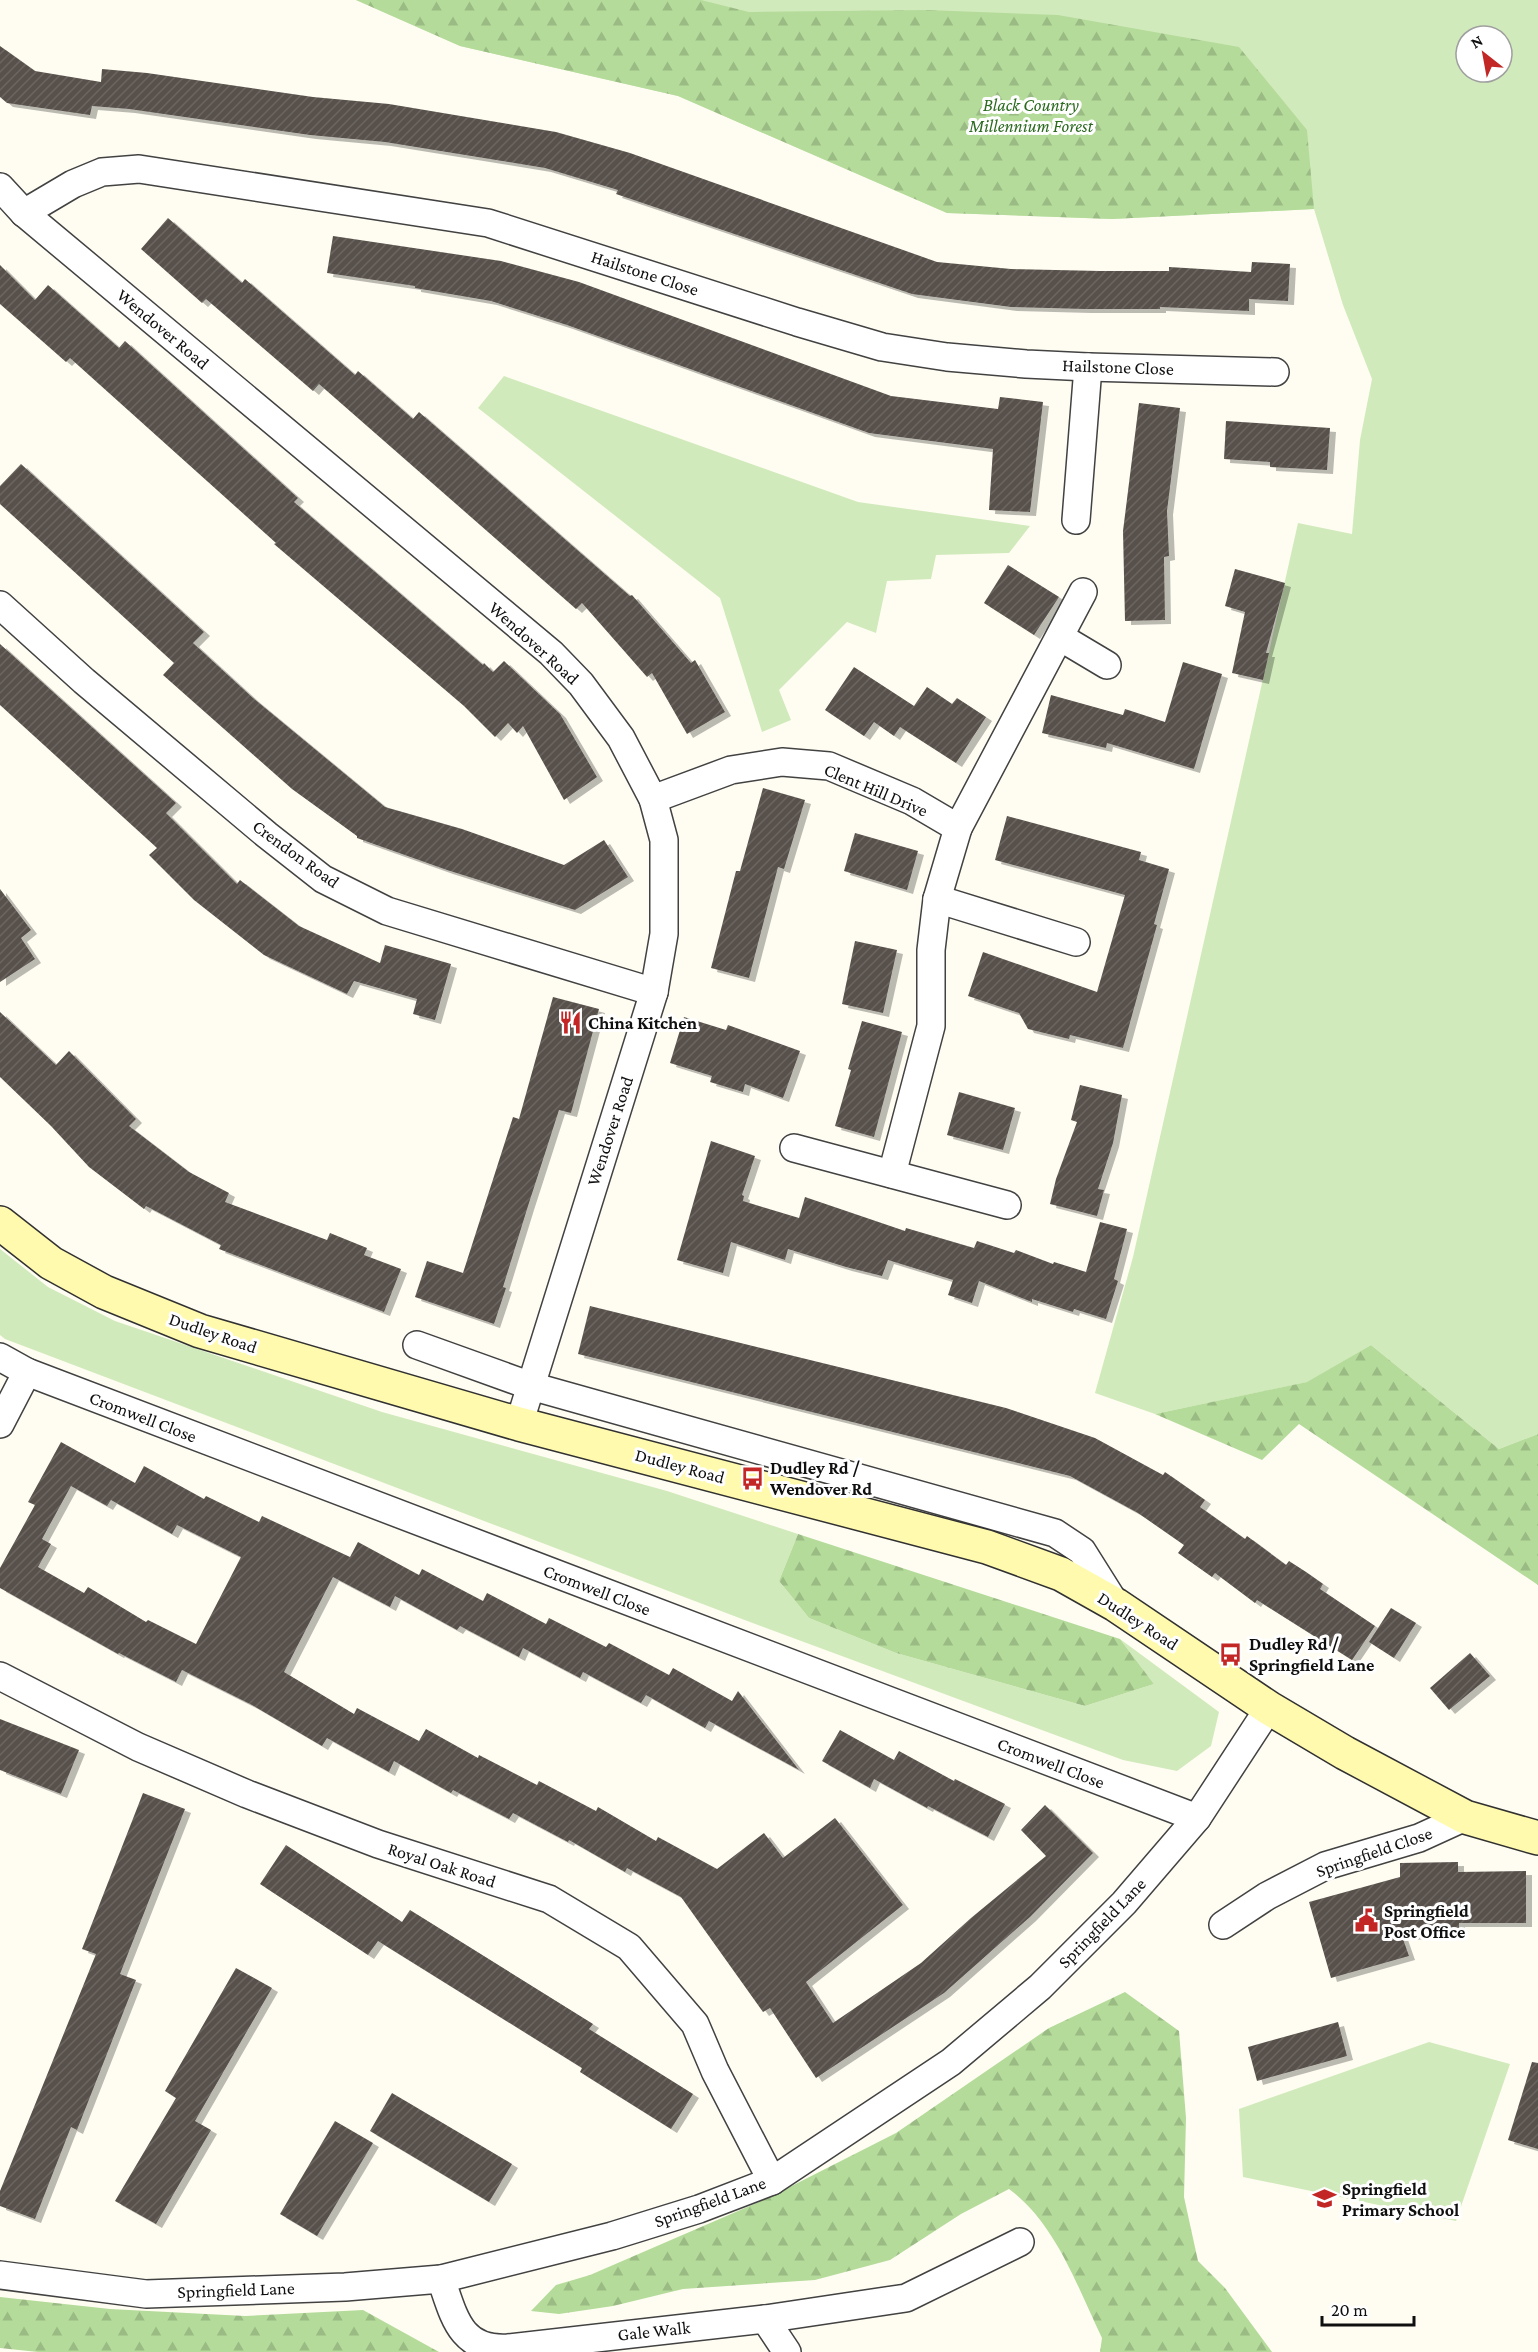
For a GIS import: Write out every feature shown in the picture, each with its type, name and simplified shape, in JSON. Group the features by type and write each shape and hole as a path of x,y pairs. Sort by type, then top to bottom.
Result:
{"main road":[{"name":"Dudley Road","path":"0,1223 51,1263 104,1293 200,1331 519,1424 987,1547 1060,1574 1116,1605 1269,1708 1345,1753 1465,1817 1538,1838"}],"street":[{"name":"Hailstone Close","path":"24,213 73,184 102,172 139,169 488,223 882,347 947,357 1088,368 1275,372"},
{"name":"Wendover Road","path":"0,187 24,213 551,653 581,684 621,738 653,799 664,840 664,934 654,992 519,1424"},
{"path":"1076,520 1088,368"},
{"path":"892,1174 931,1026 931,950 937,899 958,828 1083,591"},
{"name":"Crendon Road","path":"0,605 93,688 267,835 323,879 387,911 654,992"},
{"path":"1060,637 1107,665"},
{"name":"Clent Hill Drive","path":"653,799 731,770 782,762 829,766 912,801 958,828"},
{"path":"937,899 1076,942"},
{"path":"794,1148 1007,1205"},
{"path":"417,1345 531,1386 1055,1533 1082,1551 1116,1605"},
{"name":"Cromwell Close","path":"0,1357 27,1372 1197,1818"},
{"path":"0,1424 27,1372"},
{"name":"Royal Oak Road","path":"0,1676 138,1747 247,1794 378,1844 549,1899 630,1947 695,2024 715,2072 772,2181"},
{"name":"Springfield Lane","path":"0,2276 146,2294 345,2287 441,2279 612,2236 699,2209 772,2181 951,2062 1031,1994 1124,1903 1197,1818 1269,1708"},
{"name":"Springfield Close","path":"1223,1925 1267,1896 1325,1866 1419,1838 1465,1817"},
{"name":"Gale Walk","path":"441,2279 456,2324 477,2343 490,2349 765,2319 906,2298 1020,2242"},
{"path":"765,2319 788,2352"}],"green space":[{"path":"356,0 1538,0 1538,1434 1499,1449 1371,1345 1308,1382 1155,1414 1095,1393 1133,1257 1298,523 1352,534 1360,440 1372,379 1343,305 1314,209 1112,219 947,213 678,96 460,46"},
{"name":"Black Country Millennium Forest","path":"356,0 701,0 749,12 927,10 1058,15 1239,47 1307,130 1314,209 1112,219 947,213 678,96 460,46"},
{"path":"504,376 858,502 1030,526 1009,553 936,555 931,579 887,581 876,633 847,622 779,690 791,720 762,732 720,598 478,408"},
{"path":"0,1249 48,1287 115,1321 382,1412 667,1491 798,1534 779,1581 809,1618 896,1653 1085,1706 1154,1684 1120,1639 1219,1712 1211,1746 1177,1771 1123,1760 742,1619 5,1339 0,1335"},
{"path":"1371,1345 1499,1449 1538,1434 1538,1585 1299,1424 1262,1460 1155,1414 1307,1382"},
{"path":"798,1534 1120,1639 1154,1684 1085,1706 896,1653 809,1618 779,1581"},
{"path":"1125,1992 1179,2031 1186,2118 1184,2197 1198,2261 1225,2288 1272,2352 1100,2352 1102,2338 1064,2257 1040,2220 1009,2189 961,2214 890,2260 815,2280 683,2289 613,2306 559,2314 531,2311 556,2285 590,2275 768,2198 896,2133 1049,2028"},
{"path":"1429,2042 1510,2064 1456,2221 1243,2177 1239,2109"},
{"path":"0,2297 110,2309 245,2316 363,2310 439,2352 38,2352 0,2348"}],"building":[{"path":"0,46 35,71 101,82 102,69 147,73 313,97 389,104 556,132 630,153 937,262 1011,269 1169,271 1169,267 1251,272 1252,262 1290,264 1288,301 1249,299 1249,311 1160,307 1160,309 1085,309 1011,307 912,294 616,194 618,190 545,168 385,142 310,135 129,109 92,106 90,115 7,103 0,97"},
{"path":"168,218 242,283 245,279 355,375 358,371 413,419 419,412 630,596 632,595 691,663 695,660 725,712 687,734 652,673 647,677 582,603 576,609 319,384 313,391 206,299 202,303 141,249"},
{"path":"333,236 501,261 579,282 891,396 998,409 1000,397 1043,402 1030,512 989,510 993,449 869,433 567,325 491,301 415,288 415,286 327,273"},
{"path":"0,265 35,300 48,285 119,348 125,341 298,498 294,502 483,665 484,663 493,672 504,661 560,714 597,777 564,800 523,726 517,733 508,723 495,737 464,706 274,544 276,543 70,358 66,362 0,304"},
{"path":"1139,403 1180,408 1167,511 1169,556 1164,557 1165,620 1125,621 1123,531"},
{"path":"1226,421 1330,428 1327,470 1270,467 1270,462 1224,459"},
{"path":"21,464 204,632 193,643 253,698 385,807 462,829 564,865 604,840 628,877 575,910 447,870 357,838 292,789 163,675 174,663 0,504 0,486"},
{"path":"1008,565 1059,597 1034,635 984,603"},
{"path":"1235,569 1285,583 1266,653 1269,653 1263,680 1232,673 1245,612 1225,606"},
{"path":"0,644 176,803 166,813 237,884 240,880 299,926 380,963 385,945 451,964 435,1020 413,1014 417,999 354,981 347,994 264,955 194,900 149,855 157,848 0,705"},
{"path":"1183,662 1222,674 1194,769 1107,743 1106,748 1042,733 1051,695 1123,715 1125,709 1165,722"},
{"path":"854,667 914,706 927,687 952,704 957,698 986,717 956,763 900,727 894,736 874,722 864,736 825,710"},
{"path":"763,788 805,800 784,869 778,867 749,978 711,968 736,871 740,871"},
{"path":"1007,816 1141,852 1139,860 1169,869 1154,924 1157,925 1123,1048 1070,1035 1069,1039 1028,1029 1019,1013 968,996 983,952 1097,992 1125,895 995,860"},
{"path":"855,833 918,851 907,890 844,871"},
{"path":"0,889 31,930 21,938 35,959 0,982"},
{"path":"855,941 897,950 883,1013 842,1004"},
{"path":"553,997 599,1009 571,1113 559,1110 503,1287 506,1288 494,1324 415,1297 427,1261 463,1273 513,1117 519,1119"},
{"path":"0,1012 56,1065 69,1051 136,1119 129,1126 189,1172 229,1193 225,1202 327,1240 330,1233 367,1248 364,1255 401,1269 384,1312 219,1249 221,1245 146,1206 144,1209 89,1167 51,1126 0,1077"},
{"path":"684,1017 726,1030 728,1025 800,1051 783,1098 745,1084 743,1092 710,1082 712,1076 670,1063"},
{"path":"862,1021 902,1032 874,1137 835,1126"},
{"path":"1080,1085 1122,1095 1113,1143 1098,1189 1104,1190 1097,1216 1050,1204 1056,1179 1077,1122 1071,1120"},
{"path":"959,1092 1015,1108 1003,1150 947,1135"},
{"path":"711,1141 755,1156 742,1195 744,1196 743,1201 799,1218 805,1197 905,1231 906,1228 974,1248 977,1241 1014,1253 1016,1250 1053,1264 1054,1262 1086,1272 1100,1222 1127,1229 1114,1279 1118,1281 1106,1319 1074,1309 1073,1312 1032,1299 1032,1302 979,1281 972,1303 948,1295 953,1280 888,1260 882,1276 788,1249 785,1260 731,1242 723,1273 677,1260"},
{"path":"590,1306 1006,1408 1095,1438 1163,1475 1165,1472 1205,1500 1200,1507 1245,1539 1247,1536 1286,1565 1289,1561 1306,1572 1323,1584 1320,1589 1375,1626 1352,1660 1257,1600 1255,1603 1215,1573 1212,1577 1178,1553 1184,1545 1138,1513 1070,1476 578,1354"},
{"path":"61,1442 135,1483 144,1466 204,1499 206,1496 259,1522 262,1516 350,1557 358,1542 419,1575 422,1569 483,1601 487,1593 546,1624 549,1618 606,1647 609,1643 669,1675 673,1668 732,1701 738,1691 799,1770 709,1721 705,1728 646,1695 641,1703 583,1672 580,1678 523,1648 519,1657 460,1626 457,1630 395,1596 390,1607 333,1577 284,1672 354,1714 357,1708 419,1741 426,1729 478,1758 479,1755 537,1785 539,1781 596,1811 598,1807 656,1841 658,1837 717,1869 764,1833 783,1858 835,1818 903,1905 806,1982 833,2023 921,1963 1046,1856 1021,1830 1045,1805 1093,1853 1030,1917 944,1993 816,2078 770,2008 763,2012 681,1897 627,1868 625,1872 569,1840 568,1842 513,1813 509,1819 453,1790 451,1793 394,1761 389,1772 327,1738 322,1746 252,1705 182,1670 176,1682 118,1654 0,1588 0,1568 35,1505 28,1502","holes":["71,1486 107,1506 111,1500 172,1534 177,1525 241,1557 196,1644 148,1620 146,1622 88,1587 84,1593 38,1567 51,1544 42,1539"]},
{"path":"1391,1608 1416,1623 1394,1658 1369,1642"},
{"path":"1470,1653 1490,1676 1449,1710 1430,1688"},
{"path":"0,1719 79,1750 61,1794 0,1770"},
{"path":"840,1730 894,1760 899,1751 954,1781 955,1779 1005,1804 988,1837 928,1806 927,1808 874,1779 870,1788 822,1761"},
{"path":"143,1793 185,1809 120,1974 136,1980 77,2130 71,2127 35,2219 0,2206 0,2191 96,1954 82,1949"},
{"path":"286,1845 402,1922 410,1910 593,2024 589,2029 693,2094 671,2129 580,2072 582,2068 378,1941 368,1955 260,1884"},
{"path":"1458,1862 1458,1872 1526,1871 1526,1923 1459,1923 1459,1934 1402,1936 1409,1956 1331,1978 1309,1902 1400,1877 1400,1863"},
{"path":"236,1968 272,1988 195,2121 211,2130 156,2224 115,2201 176,2098 165,2091"},
{"path":"1338,2022 1347,2056 1257,2081 1248,2047"},
{"path":"1532,2062 1538,2063 1538,2149 1508,2140"},
{"path":"392,2093 512,2164 489,2202 370,2131"},
{"path":"335,2121 373,2143 317,2236 280,2214"}],"place":[{"name":"China Kitchen","path":"570,1023"},
{"name":"Dudley Rd / Wendover Rd","path":"752,1478"},
{"name":"Dudley Rd / Springfield Lane","path":"1231,1654"},
{"name":"Springfield Post Office","path":"1366,1921"},
{"name":"Springfield Primary School","path":"1324,2199"}]}
